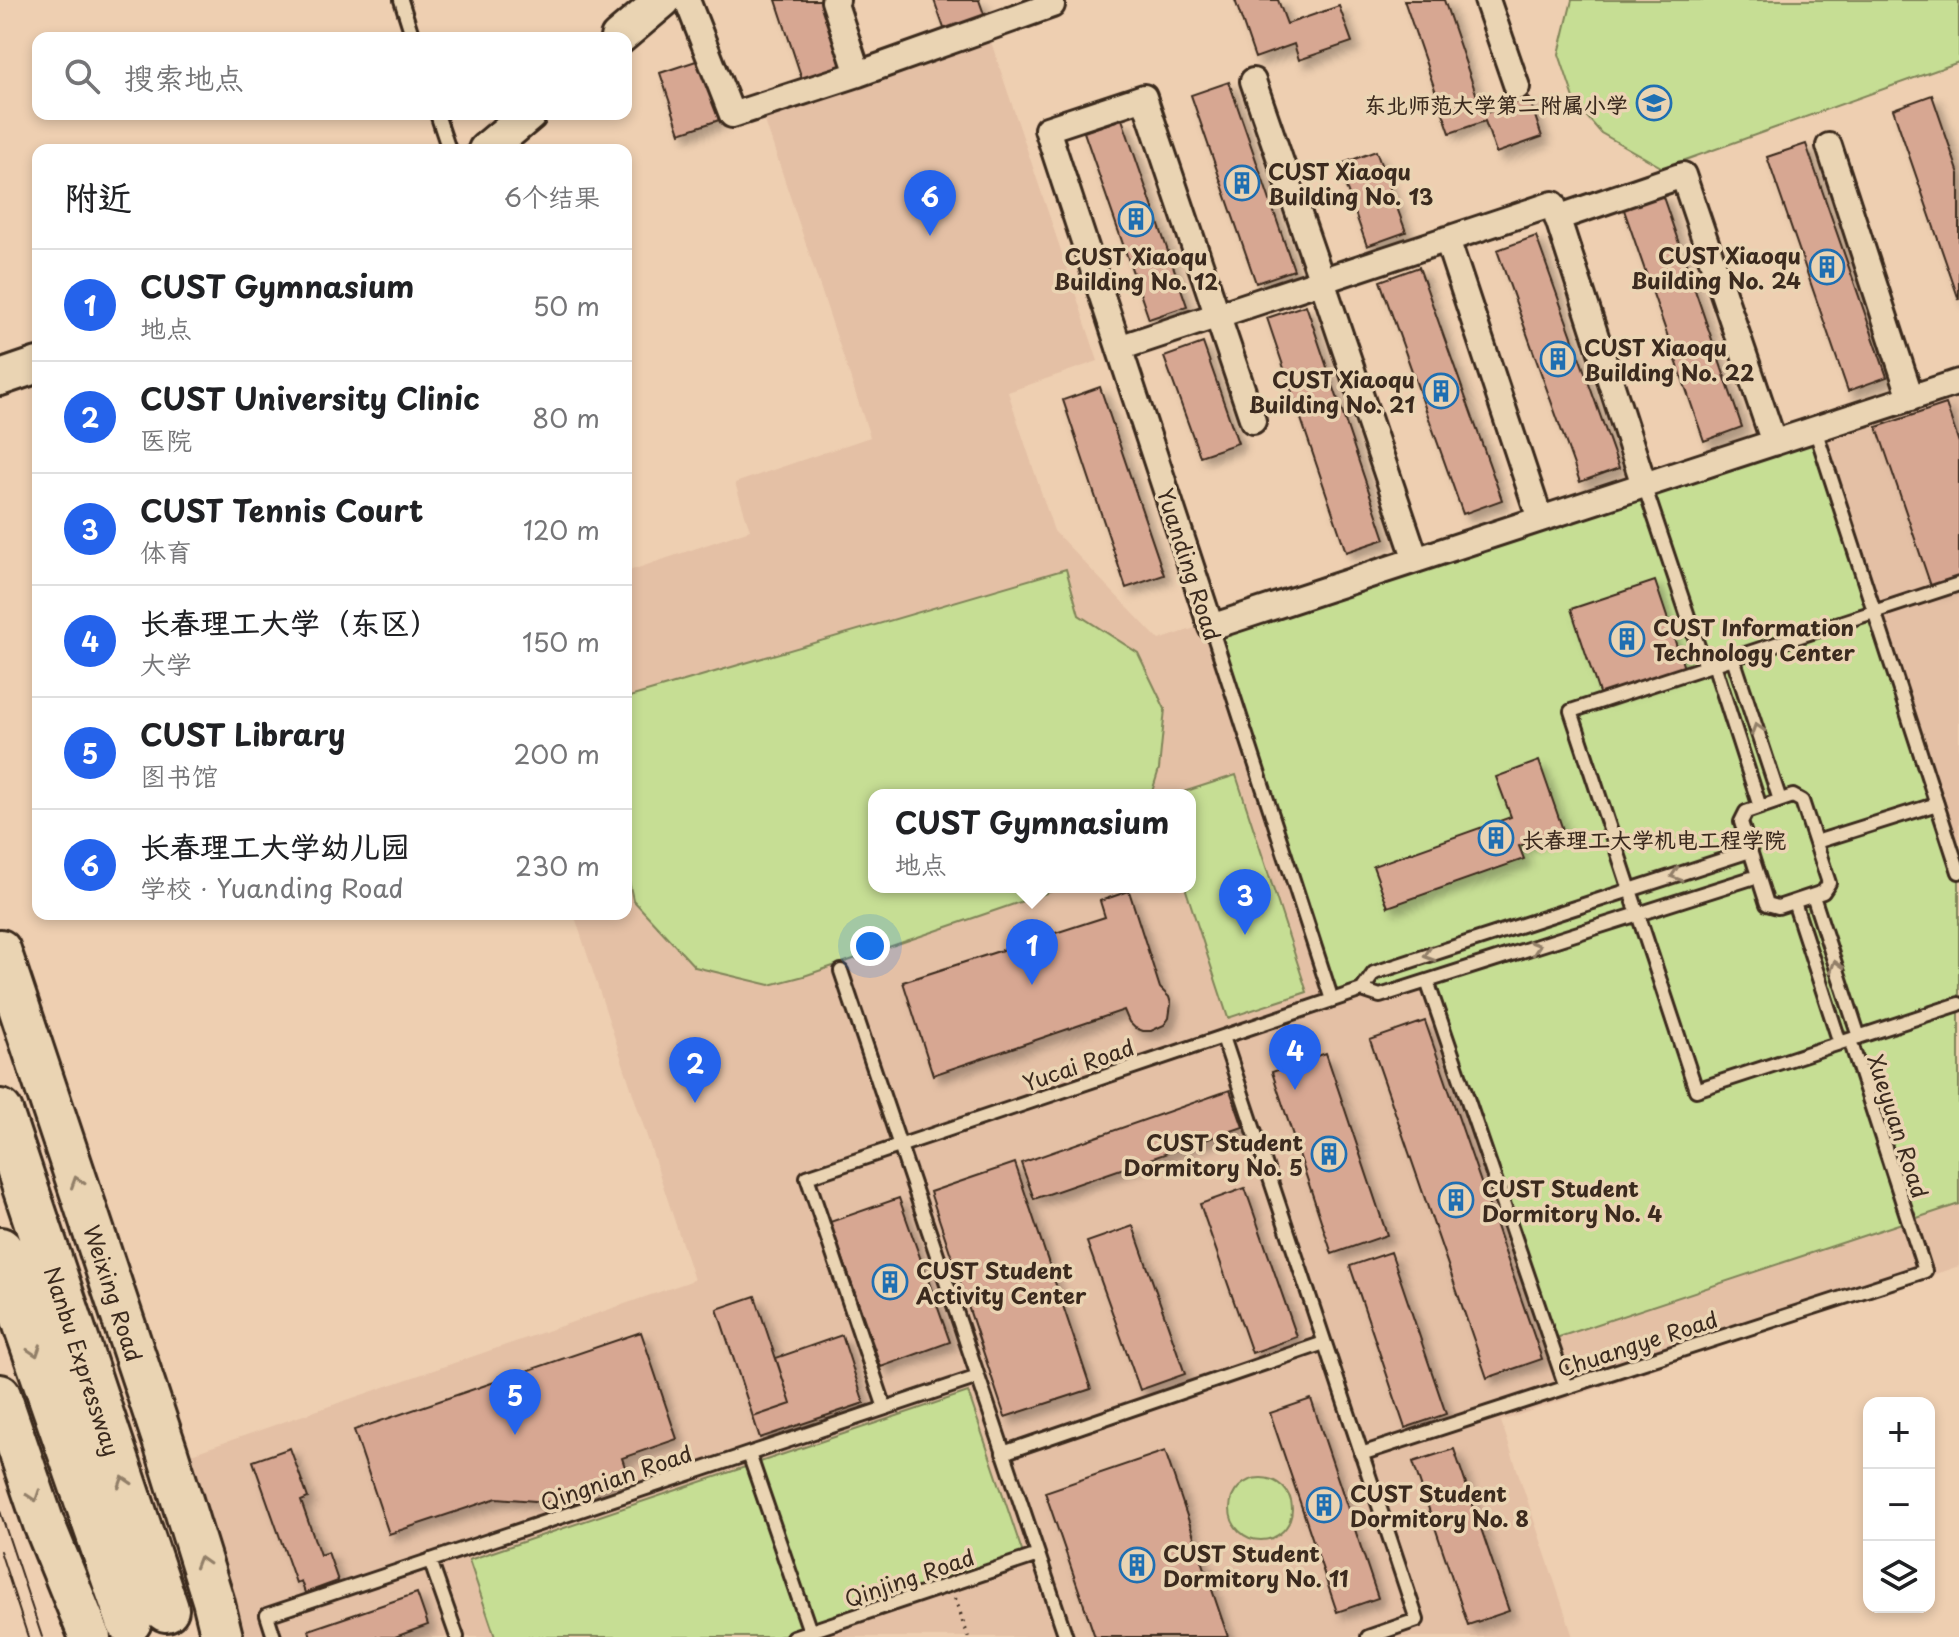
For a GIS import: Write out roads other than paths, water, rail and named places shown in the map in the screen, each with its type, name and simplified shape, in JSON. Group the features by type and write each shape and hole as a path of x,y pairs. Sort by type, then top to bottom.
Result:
{"highway":[{"name":"Nanbu Expressway","path":"1,1111 128,1623"},
{"name":"Nanbu Expressway","path":"0,1250 128,1623"}],"main road":[{"name":"Weixing Road","path":"0,950 167,1452 222,1637"},
{"path":"0,1395 44,1524 128,1623"}],"street":[{"path":"625,32 663,0"},
{"path":"687,0 732,115 858,74 1057,2"},
{"path":"837,0 834,1 858,74"},
{"path":"1487,0 1517,87"},
{"path":"1253,81 1416,560"},
{"name":"Yuanding Road","path":"1211,627 1047,129 1144,97 1217,315"},
{"path":"493,144 522,120"},
{"path":"1829,146 1911,398"},
{"path":"1557,218 1683,175 1774,443"},
{"path":"1119,348 1553,204 1644,485"},
{"path":"1447,239 1540,519"},
{"path":"1217,315 1253,421"},
{"path":"0,378 32,367"},
{"path":"1211,627 1959,382"}],"lane":[{"path":"401,0 411,32"},
{"path":"439,120 447,144"},
{"path":"1815,429 1959,872"},
{"path":"1644,485 1760,807"},
{"path":"1959,584 1571,711 1696,1090 1959,1004"},
{"name":"Yuanding Road","path":"1211,627 1332,1000"},
{"path":"1733,658 1780,800"},
{"path":"1793,796 1802,801 1829,883 1823,892 1778,907 1767,904 1741,822 1746,812 1760,807 1793,796"},
{"path":"1816,842 1937,804"},
{"name":"Yucai Road","path":"885,1408 807,1177 1362,990 1374,973 1750,851"},
{"name":"Yucai Road","path":"1362,990 1380,996 1758,876"},
{"name":"Xueyuan Road","path":"1813,896 1850,1040 1925,1271"},
{"name":"Xueyuan Road","path":"1794,902 1850,1040"},
{"path":"841,971 1066,1637"},
{"path":"1427,981 1566,1387"},
{"path":"1223,1037 1417,1620 1368,1637"},
{"name":"Chuangye Road","path":"1361,1454 1925,1271"},
{"path":"1003,1453 1324,1343"},
{"name":"Qingnian Road","path":"274,1637 267,1615 978,1377"},
{"path":"749,1454 811,1634"},
{"name":"Qinjing Road","path":"793,1637 811,1634 1038,1555"},
{"path":"430,1560 457,1637"}],"tram line":[{"path":"0,1511 42,1637"},
{"path":"0,1551 28,1637"}],"place":[{"name":"东北师范大学第二附属小学","path":"1654,103"},
{"name":"CUST Xiaoqu Building No. 13","path":"1242,183"},
{"name":"CUST Xiaoqu Building No. 12","path":"1136,219"},
{"name":"长春理工大学幼儿园","path":"930,236"},
{"name":"CUST Xiaoqu Building No. 24","path":"1827,267"},
{"name":"CUST Xiaoqu Building No. 22","path":"1558,359"},
{"name":"CUST Xiaoqu Building No. 21","path":"1441,391"},
{"name":"CUST Information Technology Center","path":"1627,639"},
{"name":"长春理工大学机电工程学院","path":"1496,838"},
{"name":"CUST Tennis Court","path":"1245,935"},
{"name":"CUST Gymnasium","path":"1032,985"},
{"name":"长春理工大学（东区）","path":"1295,1090"},
{"name":"CUST University Clinic","path":"695,1103"},
{"name":"CUST Student Dormitory No. 5","path":"1329,1154"},
{"name":"CUST Student Dormitory No. 4","path":"1456,1200"},
{"name":"CUST Student Activity Center","path":"890,1282"},
{"name":"CUST Library","path":"515,1435"},
{"name":"CUST Student Dormitory No. 8","path":"1324,1505"},
{"name":"CUST Student Dormitory No. 11","path":"1137,1565"}]}
